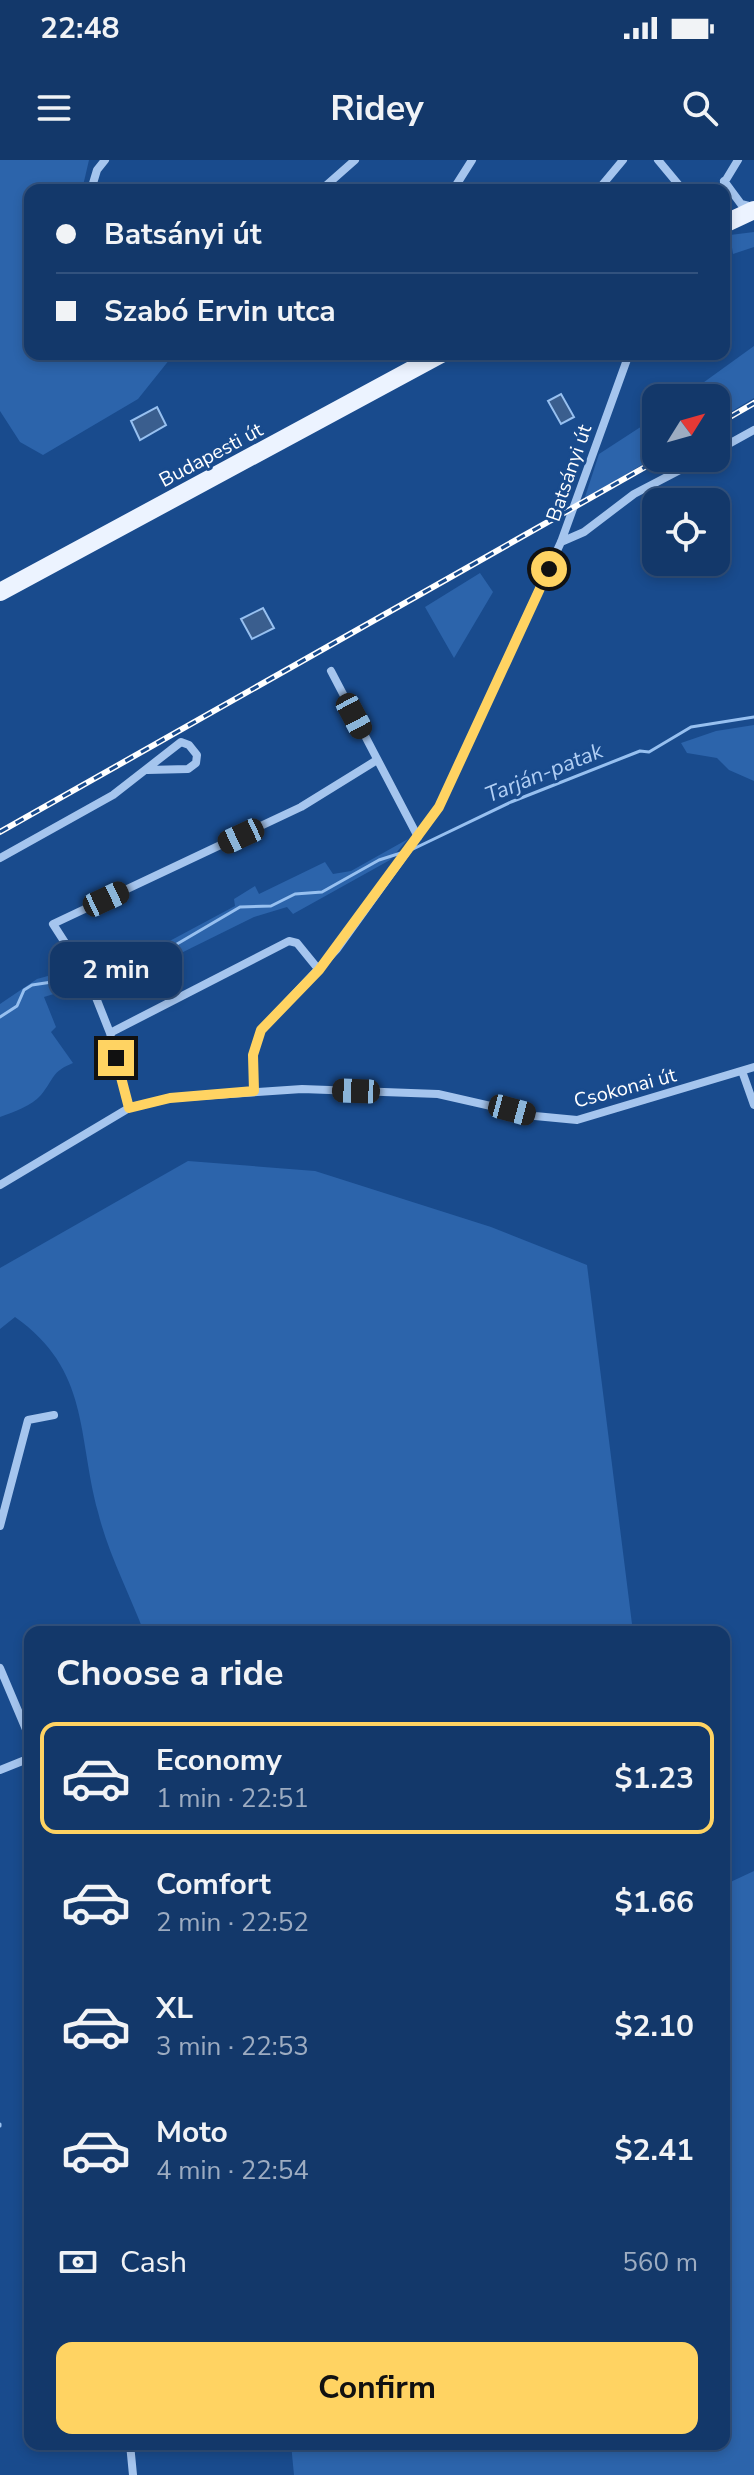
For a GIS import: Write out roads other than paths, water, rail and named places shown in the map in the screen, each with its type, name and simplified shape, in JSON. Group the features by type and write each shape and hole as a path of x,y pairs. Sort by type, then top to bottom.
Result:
{"main road":[{"path":"730,216 754,209"},
{"path":"730,219 754,223"},
{"name":"Budapesti út","path":"0,592 430,360"}],"street":[{"path":"328,184 355,160"},
{"path":"457,184 472,160"},
{"path":"603,184 623,160"},
{"path":"658,160 678,184"},
{"path":"725,184 738,160"},
{"path":"93,184 103,161"},
{"path":"730,192 741,204 754,209"},
{"name":"Batsányi út","path":"254,1091 253,1055 261,1030 319,970 439,807 561,542 627,360"},
{"path":"730,443 754,430"},
{"path":"561,542 584,532 634,494 676,472"},
{"path":"331,671 418,837"},
{"path":"0,858 113,795 181,742 189,745 197,755 196,763 188,769 147,770"},
{"path":"129,1108 110,1033 88,976 53,924 301,807 377,760"},
{"path":"110,1033 289,941 297,943 319,970"},
{"name":"Csokonai út","path":"0,1185 129,1108 170,1098 302,1089 438,1094 535,1116 577,1120 754,1067"},
{"path":"742,1071 754,1105"},
{"path":"0,1526 28,1420 54,1415"},
{"path":"0,1668 24,1725"},
{"path":"0,1770 24,1760"},
{"path":"131,2450 133,2475"}],"waterway":[{"name":"Tarján-patak","path":"411,850 511,802 640,751 649,752 691,727 754,717"},
{"name":"Tarján-patak","path":"0,1017 17,1006 24,990 32,985 72,979 160,954 240,907 271,906 295,894 322,892 379,860 404,852"}],"railway":[{"path":"730,417 754,403"},
{"path":"0,832 642,469"}]}
